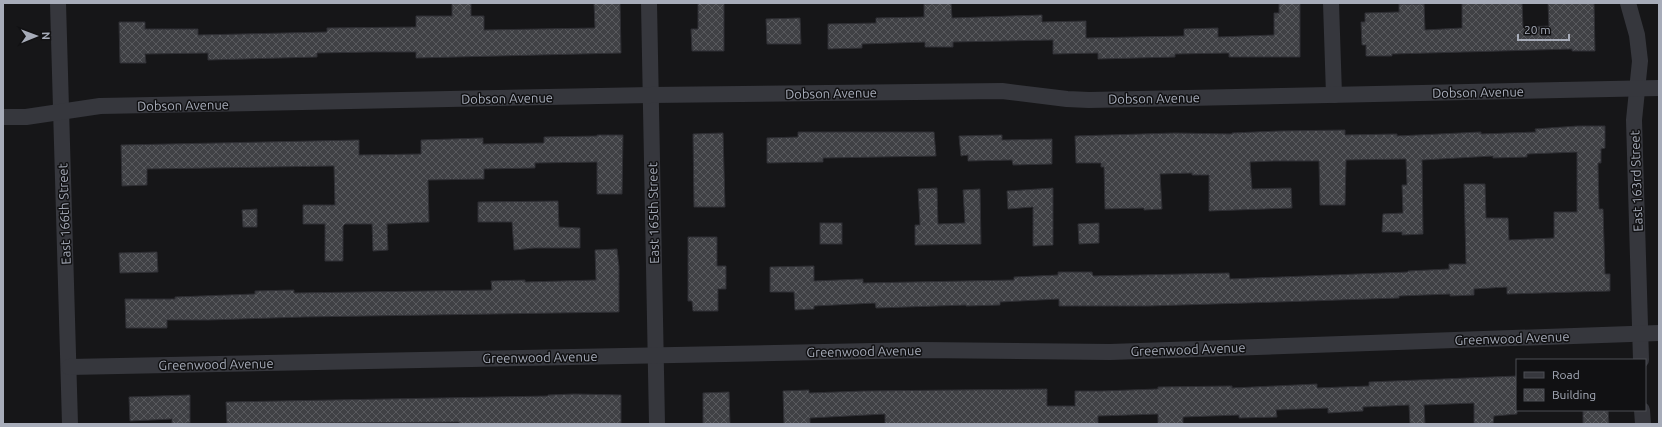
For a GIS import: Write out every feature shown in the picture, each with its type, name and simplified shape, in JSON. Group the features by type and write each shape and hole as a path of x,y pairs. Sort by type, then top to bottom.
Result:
{"street":[{"name":"East 166th Street","path":"58,3 70,424"},
{"name":"East 165th Street","path":"649,3 656,424"},
{"path":"1331,3 1334,95"},
{"name":"East 163rd Street","path":"1628,3 1637,35 1640,61 1634,120 1641,359"},
{"name":"Dobson Avenue","path":"3,117 26,117 100,106 651,95 1002,90 1068,99 1090,100 1659,88"},
{"name":"Greenwood Avenue","path":"68,367 655,354 969,350 1110,352 1659,332"},
{"path":"1642,411 1643,424"}],"building":[{"path":"452,3 471,3 471,16 484,16 484,30 595,28 594,3 620,3 621,53 416,58 416,52 371,52 317,53 317,57 208,60 208,53 145,54 146,63 120,63 119,22 145,22 145,29 198,29 198,35 327,32 327,28 416,27 416,16 452,16"},
{"path":"698,3 724,3 724,51 692,51 691,29 698,29"},
{"path":"951,3 952,18 1042,15 1042,22 1086,21 1086,38 1184,36 1184,29 1218,28 1218,37 1274,35 1274,13 1279,13 1279,3 1300,3 1300,57 1229,57 1229,53 1175,54 1175,57 1098,59 1098,53 1053,54 1053,40 953,42 953,47 925,47 925,42 862,44 862,48 828,49 828,24 876,23 876,18 924,17 924,4"},
{"path":"1462,3 1522,3 1523,27 1549,26 1548,3 1594,3 1595,51 1572,51 1572,49 1366,56 1366,45 1362,45 1361,22 1365,22 1365,13 1399,12 1399,4 1424,4 1425,30 1462,28"},
{"path":"800,18 801,44 767,44 766,19"},
{"path":"1605,126 1605,148 1601,149 1601,163 1598,163 1599,209 1603,209 1605,274 1610,274 1610,291 1507,294 1507,287 1474,289 1474,295 1450,296 1450,294 1399,296 1399,298 1278,302 1149,306 1059,306 1059,299 1000,302 1000,305 876,308 875,303 814,306 814,309 795,310 794,292 770,292 770,267 814,266 814,281 863,279 863,283 1014,280 1014,277 1058,275 1058,272 1092,272 1093,276 1229,273 1230,279 1449,269 1449,264 1466,264 1464,184 1485,184 1486,218 1508,218 1509,240 1554,238 1554,212 1577,212 1577,152 1527,154 1527,157 1493,158 1493,156 1422,160 1423,234 1402,235 1402,232 1382,232 1383,214 1403,213 1402,185 1407,185 1406,159 1346,160 1345,205 1320,205 1319,161 1273,161 1250,162 1252,189 1291,188 1292,208 1209,211 1209,175 1192,175 1192,173 1160,174 1162,209 1105,209 1104,167 1101,167 1101,163 1076,163 1075,136 1175,133 1232,134 1279,131 1345,130 1345,135 1397,134 1397,136 1481,132 1481,134 1536,132 1535,129"},
{"path":"798,132 934,132 936,156 823,158 823,162 767,163 767,138 798,137"},
{"path":"723,133 725,207 694,207 693,134"},
{"path":"623,135 622,194 597,194 597,162 535,163 535,168 484,169 484,179 428,180 429,222 387,224 388,250 373,251 372,224 345,224 343,226 343,261 325,261 325,224 303,224 303,205 335,205 334,166 147,169 147,185 122,186 121,145 359,140 359,155 421,154 421,140 483,138 483,144 544,143 544,137"},
{"path":"1002,135 1002,140 1052,139 1052,164 1013,165 1012,160 968,161 968,155 961,156 959,136"},
{"path":"937,188 938,224 965,223 963,190 980,189 981,244 915,245 915,225 920,225 918,189"},
{"path":"1053,188 1053,245 1033,246 1033,207 1008,209 1007,191"},
{"path":"558,201 559,227 580,228 580,248 534,248 514,250 512,222 478,222 478,202"},
{"path":"257,209 257,227 243,227 242,210"},
{"path":"820,223 842,223 842,244 820,244"},
{"path":"1099,223 1099,243 1079,244 1078,224"},
{"path":"688,237 717,237 717,266 726,266 726,289 718,289 718,311 693,311 692,301 688,301"},
{"path":"617,249 619,267 619,312 167,320 167,328 126,328 125,299 175,299 175,297 255,294 255,291 294,290 294,293 492,290 491,281 525,280 525,282 596,280 595,250"},
{"path":"157,252 158,272 120,273 119,253"},
{"path":"1516,376 1517,414 1494,416 1493,424 1474,424 1474,403 1424,405 1425,424 1410,424 1409,405 1363,407 1363,411 1328,413 1328,408 1276,410 1277,417 1239,418 1239,415 1183,417 1183,424 1158,424 1158,414 1098,416 1098,424 885,424 885,414 810,418 810,424 784,424 783,391 809,390 809,393 1047,389 1047,406 1075,406 1075,391 1158,389 1158,387 1232,386 1232,388 1317,384 1317,388 1369,386 1369,382"},
{"path":"729,392 730,424 703,424 703,393"},
{"path":"575,394 621,395 621,424 459,424 459,422 227,424 226,402 548,396"},
{"path":"190,395 190,423 172,424 172,419 130,421 129,397"},
{"path":"1583,411 1608,411 1609,424 1583,424"}]}
